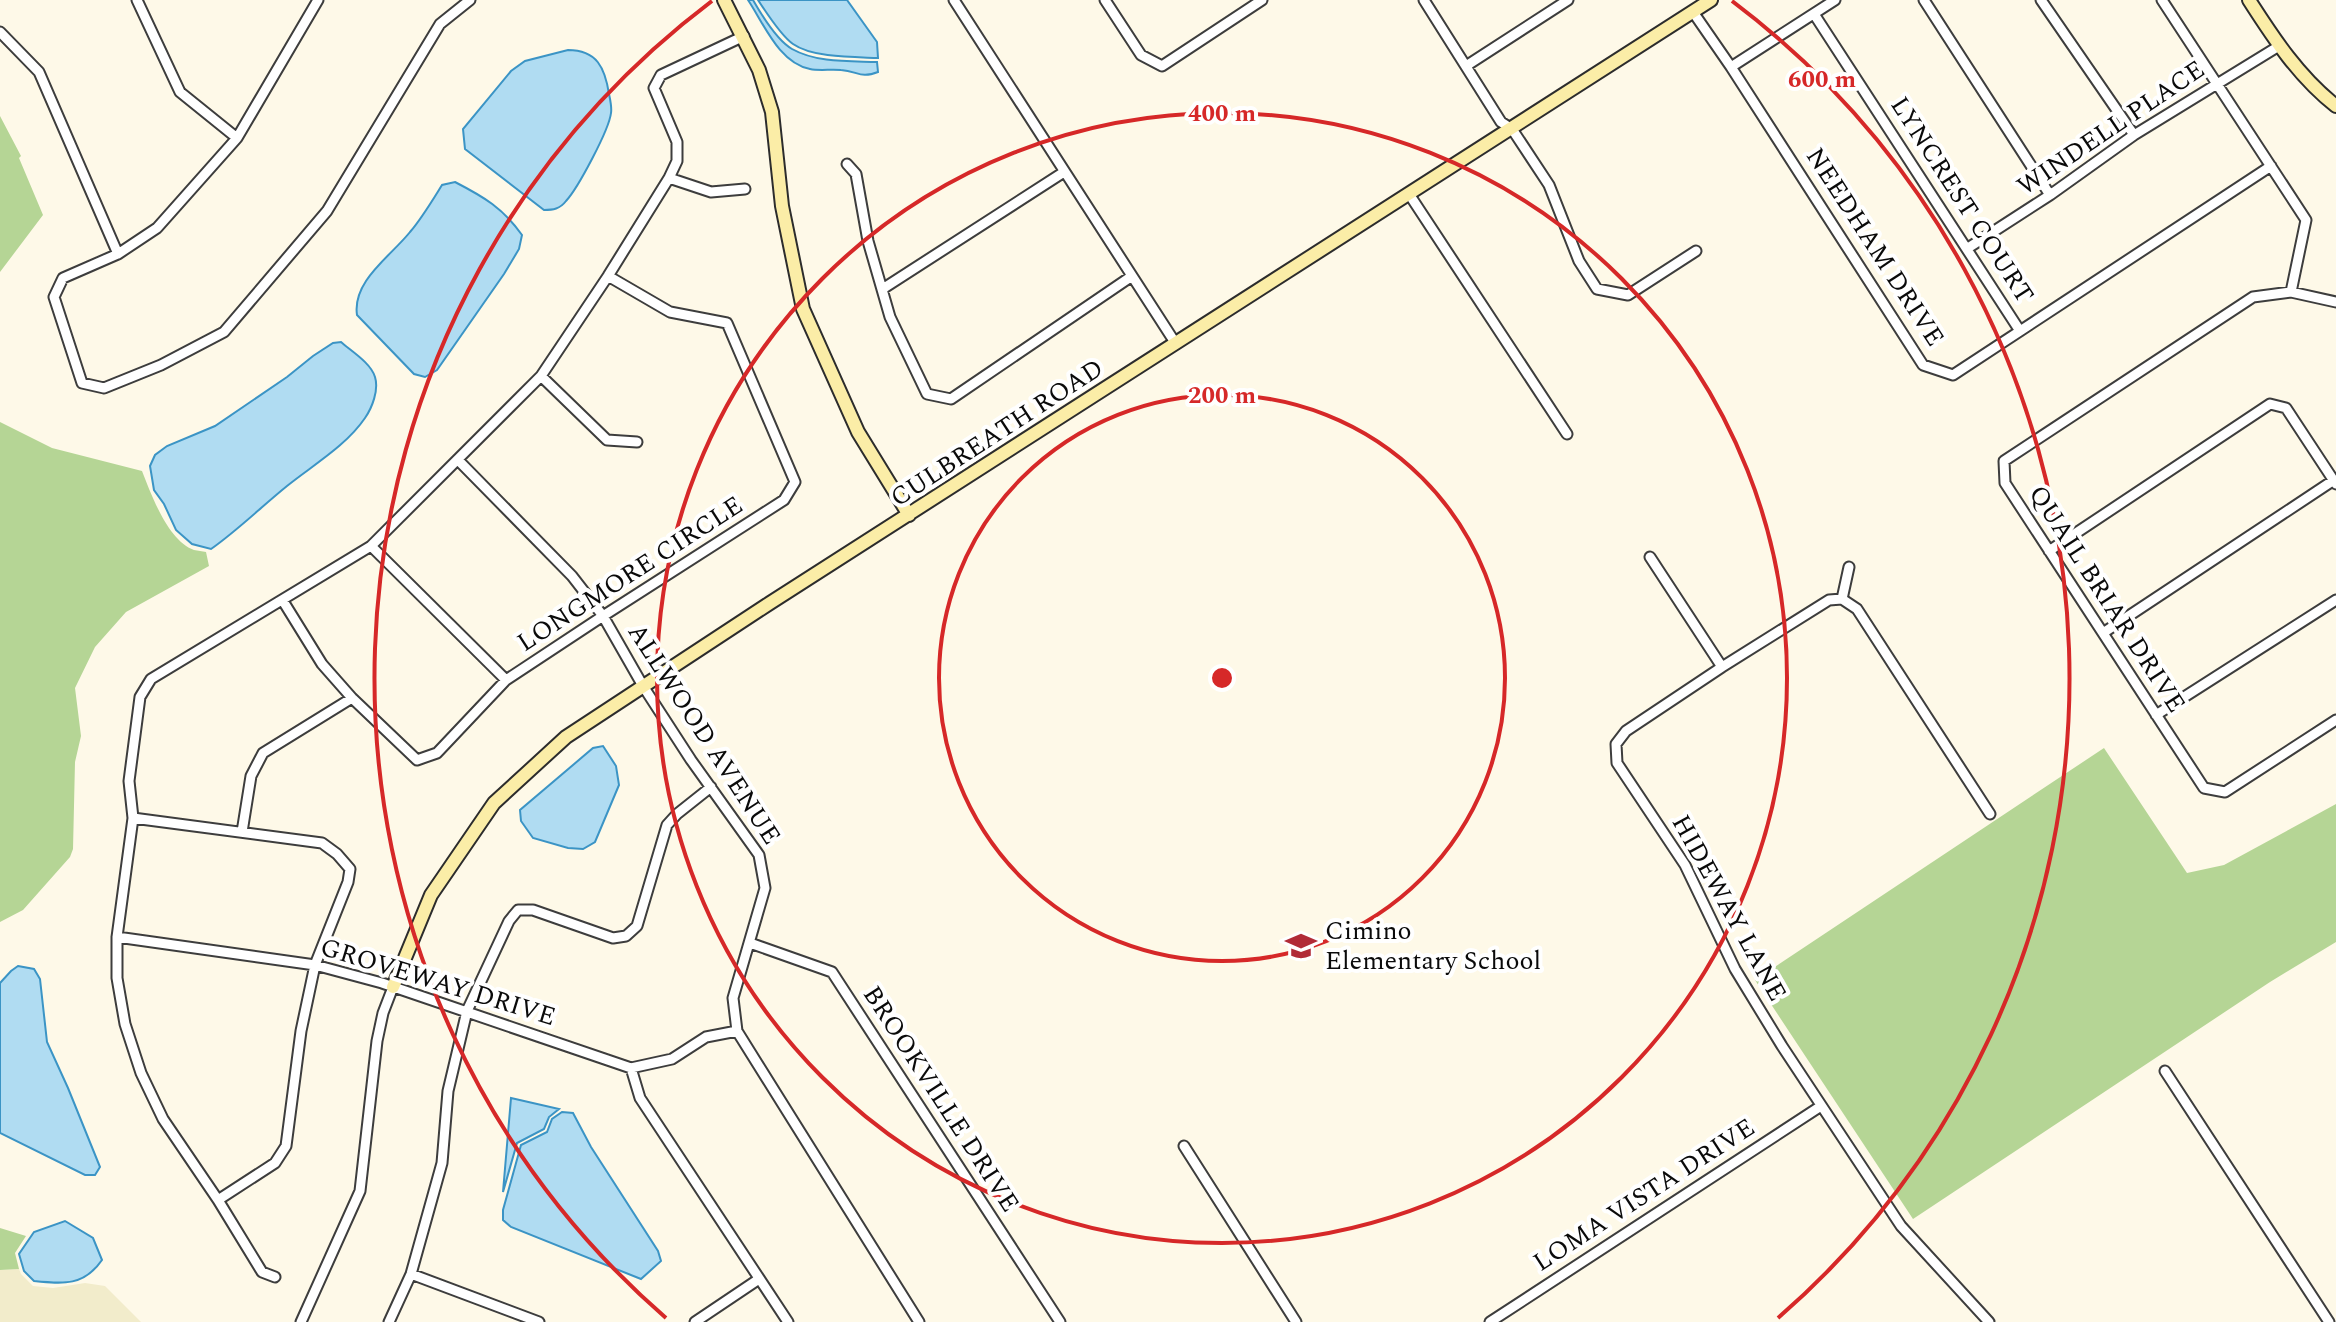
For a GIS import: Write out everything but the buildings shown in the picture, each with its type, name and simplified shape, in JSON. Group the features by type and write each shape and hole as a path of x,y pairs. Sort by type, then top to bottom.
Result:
{"street":[{"path":"137,0 180,92 237,138"},
{"path":"318,0 237,138 157,228 118,254 63,278 54,297 82,383 104,388 161,365 224,332 327,211 440,24 470,0"},
{"path":"724,0 759,70 772,112 782,206 803,309 858,432 909,515"},
{"path":"954,0 1176,344"},
{"path":"1105,0 1141,55 1162,66 1262,0"},
{"path":"1424,0 1501,122 1512,129 1549,185 1579,261 1597,289 1628,295 1696,251"},
{"path":"1466,66 1568,0"},
{"name":"CULBREATH ROAD","path":"301,1322 360,1191 380,1027 393,987 431,895 494,803 566,737 643,686 1711,0"},
{"path":"1731,67 1835,0"},
{"path":"1924,0 2050,195"},
{"path":"2041,0 2134,135"},
{"path":"2162,0 2306,220 2291,292"},
{"path":"2249,0 2279,46 2311,84 2336,106"},
{"name":"NEEDHAM DRIVE","path":"1693,12 1923,365 1953,375 2271,166"},
{"name":"LYNCREST COURT","path":"1814,14 2020,331"},
{"path":"0,32 39,72 118,254"},
{"path":"275,1277 262,1272 163,1119 141,1073 125,1024 117,978 117,937 133,818 129,781 140,697 151,679 371,546 541,376 608,276 677,161 677,142 654,88 661,75 744,36"},
{"name":"WINDELL PLACE","path":"1968,248 2134,135 2279,46"},
{"path":"847,164 856,174 868,241 890,317 927,394 951,399 1132,276"},
{"path":"884,288 1064,172"},
{"path":"669,178 711,192 745,189"},
{"path":"1409,194 1567,434"},
{"name":"LONGMORE CIRCLE","path":"283,601 322,664 352,698 417,760 437,753 506,680 784,500 795,482 727,323 670,312 608,276"},
{"name":"QUAIL BRIAR DRIVE","path":"2336,302 2291,292 2253,297 2004,461 2005,483 2204,788 2225,792 2336,720"},
{"path":"541,376 607,440 637,442"},
{"path":"2049,551 2270,404 2286,408 2335,482 2103,633"},
{"name":"ALLWOOD AVENUE","path":"458,460 572,576 603,616 643,686 759,855 765,888 733,998 737,1031 917,1319"},
{"path":"371,546 506,680"},
{"path":"1650,557 1722,667"},
{"path":"1849,567 1842,599 1857,609 1990,814"},
{"name":"HIDEWAY LANE","path":"1842,599 1829,600 1626,731 1616,744 1617,763 1685,865 1735,969 1821,1106 1901,1226 1989,1322"},
{"path":"2156,715 2336,600"},
{"path":"242,832 251,776 263,753 352,698"},
{"path":"389,1322 411,1274 442,1163 448,1091 467,1011 509,921 518,910 533,910 613,938 626,936 637,926 667,825 711,787"},
{"path":"133,818 322,843 350,869 348,882 315,965 301,1031 286,1146 275,1163 218,1200"},
{"name":"GROVEWAY DRIVE","path":"117,937 315,965 467,1011 631,1068"},
{"name":"BROOKVILLE DRIVE","path":"750,943 832,972 1060,1322"},
{"path":"737,1031 706,1037 672,1059 631,1068 640,1098 788,1322"},
{"path":"2165,1071 2329,1322"},
{"name":"LOMA VISTA DRIVE","path":"1490,1322 1821,1106"},
{"path":"1184,1146 1296,1322"},
{"path":"411,1274 539,1322"},
{"path":"695,1322 759,1279"},
{"path":"905,1322 917,1319"}],"shaded area":[{"path":"19,1269 33,1286 53,1288 85,1283 105,1286 141,1322 0,1322 0,1270"}],"green space":[{"path":"0,116 21,156 19,158 43,215 0,272"},
{"path":"0,422 52,448 142,471 168,527 185,545 206,552 209,566 126,612 95,647 75,688 81,736 75,762 73,849 70,857 23,910 0,922"},
{"path":"2104,748 2187,873 2224,865 2336,804 2336,942 2270,982 1913,1219 1755,980"},
{"path":"0,1228 26,1236 15,1253 19,1269 0,1270"}],"water":[{"path":"748,0 753,0 776,34 792,49 822,59 877,62 878,72 863,75 841,70 814,70 799,65 773,41"},
{"path":"758,0 847,0 877,42 878,58 834,56 801,49 774,24"},
{"path":"568,50 586,53 598,62 607,85 611,113 599,145 571,194 559,207 544,210 465,149 463,129 511,71 525,61"},
{"path":"455,182 492,204 508,217 522,235 519,249 504,274 437,370 425,377 414,374 357,315 357,303 360,291 374,270 414,227 442,185"},
{"path":"341,342 365,362 375,377 374,399 365,418 339,446 211,549 192,544 176,530 154,490 150,466 155,455 167,446 215,426 313,356 333,343"},
{"path":"603,746 616,766 619,785 595,842 583,849 533,838 521,821 520,810 593,748"},
{"path":"18,966 34,969 40,979 47,1042 100,1167 95,1175 85,1175 0,1133 0,983"},
{"path":"511,1098 559,1109 549,1117 544,1129 517,1143 503,1192"},
{"path":"562,1112 573,1113 591,1147 658,1251 661,1261 641,1279 511,1227 503,1220 521,1145 547,1132 552,1119"},
{"path":"65,1221 93,1238 102,1260 80,1279 55,1283 34,1281 24,1271 19,1254 34,1232"}],"place":[{"name":"Cimino Elementary School","path":"1301,946"}]}
